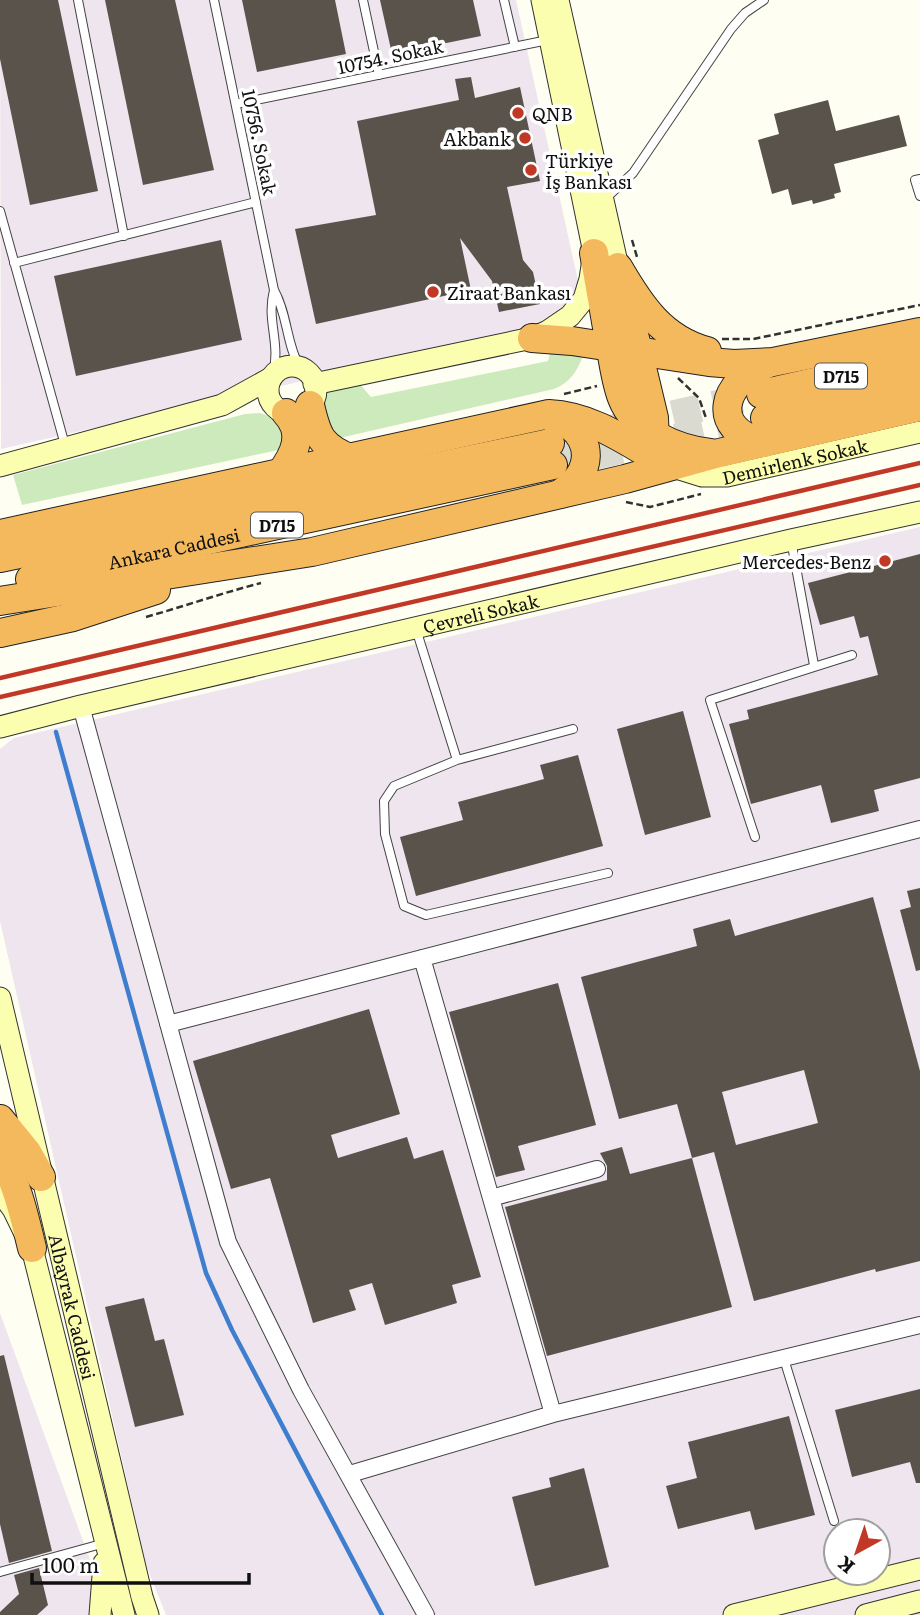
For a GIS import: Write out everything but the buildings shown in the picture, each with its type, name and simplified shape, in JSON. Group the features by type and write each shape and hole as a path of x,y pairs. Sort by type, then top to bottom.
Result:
{"highway":[{"path":"617,260 654,418 658,452"},
{"path":"617,260 653,319 668,334 689,346 728,354 826,351"},
{"path":"532,338 572,341 722,363 773,362 918,337"},
{"name":"D715","path":"763,418 918,337"},
{"path":"763,418 752,440 734,428 727,410 732,391 738,382 752,371 773,362"},
{"name":"D715","path":"763,418 920,383"},
{"path":"297,395 326,446 352,458"},
{"path":"280,474 292,458 297,443 297,395"},
{"path":"0,534 549,414 573,416 658,452 716,454 763,418 920,407"},
{"path":"535,418 557,419 571,425 586,446 581,473 573,484 560,494"},
{"path":"0,601 312,552 625,479 658,452"},
{"name":"Ankara Caddesi","path":"0,558 552,454 0,585"},
{"path":"0,547 107,511"},
{"path":"0,633 73,617 239,564"},
{"path":"0,1119 27,1152 41,1177"},
{"path":"0,1154 9,1170 12,1210 32,1248"}],"street":[{"path":"542,0 551,39 617,260"},
{"path":"558,0 617,260"},
{"path":"0,466 222,405 297,395 532,338 559,325 578,307 587,289 617,260"},
{"path":"222,405 286,367 297,395"},
{"path":"272,376 268,395 297,395"},
{"name":"Demirlenk Sokak","path":"658,452 702,475 727,476 920,432"},
{"name":"Çevreli Sokak","path":"40,716 920,512"},
{"path":"81,706 228,1242 301,1390 426,1615"},
{"path":"0,727 40,716"},
{"path":"0,738 40,716"},
{"path":"168,1024 920,829"},
{"path":"422,958 553,1414"},
{"name":"Albayrak Caddesi","path":"0,998 140,1591 148,1615"},
{"path":"491,1198 597,1169"},
{"path":"0,1191 12,1210"},
{"name":"Albayrak Caddesi","path":"32,1248 124,1615"},
{"path":"350,1474 553,1414 920,1325"},
{"path":"100,1615 105,1543"},
{"path":"734,1615 920,1569"},
{"path":"140,1591 159,1615"},
{"path":"866,1615 920,1601"}],"lane":[{"path":"78,0 124,236"},
{"name":"10756. Sokak","path":"214,0 274,290 285,315 292,348 297,395"},
{"path":"363,0 379,75"},
{"path":"504,0 514,47"},
{"path":"602,201 626,181 641,163 731,29 745,13 764,0"},
{"name":"10754. Sokak","path":"236,104 551,39"},
{"path":"920,179 915,180 920,196"},
{"path":"14,263 256,202"},
{"path":"0,211 65,448"},
{"name":"10756. Sokak","path":"272,376 277,347 270,308 274,290"},
{"path":"792,540 814,665"},
{"path":"416,629 457,760"},
{"path":"755,837 710,699 852,655"},
{"path":"573,729 457,760 394,786 384,801 385,834 404,906 426,915 608,873"},
{"path":"784,1359 833,1517"},
{"path":"0,1572 105,1543"}],"path":[{"path":"617,260 631,238"},
{"path":"717,339 753,339 920,305"},
{"path":"637,351 666,365 699,398 707,420"}],"shaded area":[{"path":"0,0 516,0 586,317 1,449"},
{"path":"920,527 920,1615 166,1615 146,1565 0,921 0,749 14,738"},
{"path":"0,1313 110,1615 0,1615"}],"green space":[{"path":"552,345 585,350 574,374 554,389 335,439 323,415 325,386 358,382 371,397 548,361"},
{"path":"260,413 280,426 283,449 22,505 13,475 245,414"}],"waterway":[{"path":"56,732 206,1273 232,1330 382,1615"}],"tunnel":[{"path":"550,443 752,396"},
{"path":"553,465 756,420"}],"railway":[{"path":"0,678 920,463"},
{"path":"0,697 920,485"}],"place":[{"name":"QNB","path":"518,113"},
{"name":"Akbank","path":"525,138"},
{"name":"Türkiye İş Bankası","path":"531,170"},
{"name":"Ziraat Bankası","path":"433,292"},
{"name":"Mercedes-Benz","path":"885,561"}]}
